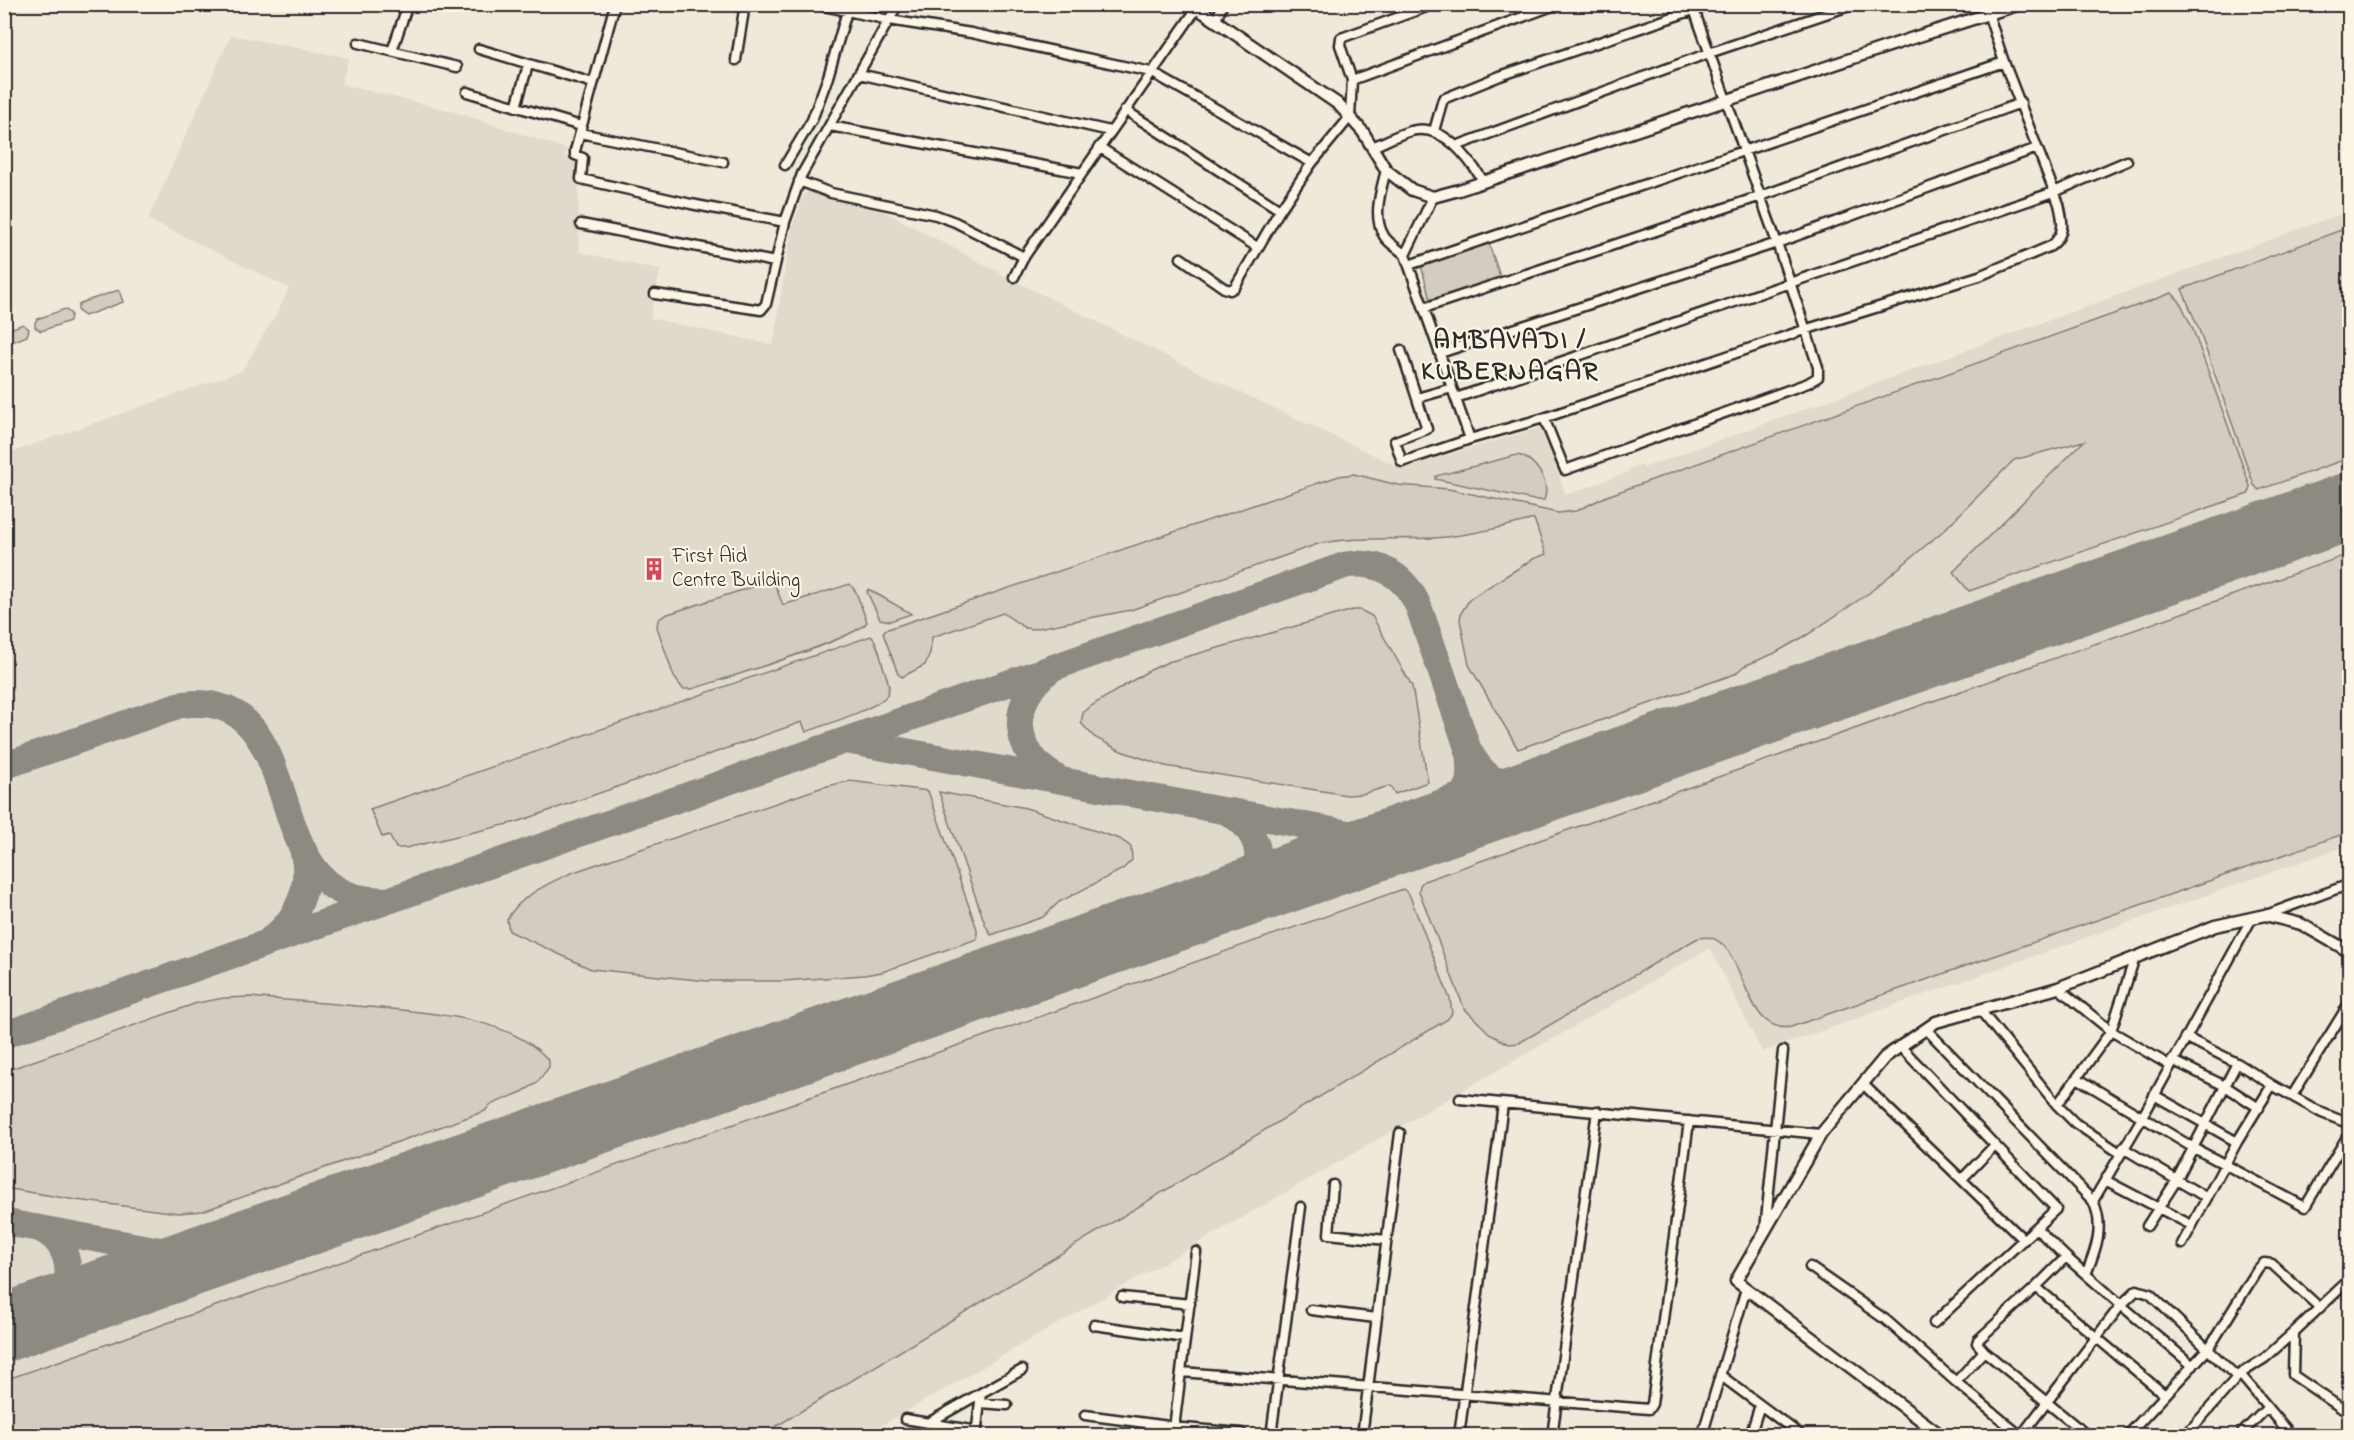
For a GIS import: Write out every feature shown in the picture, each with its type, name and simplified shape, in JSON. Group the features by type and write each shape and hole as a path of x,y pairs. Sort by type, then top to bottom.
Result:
{"street":[{"path":"392,51 408,4"},
{"path":"615,4 574,155 583,158 581,179 785,222"},
{"path":"736,60 745,4"},
{"path":"814,4 890,20 971,33 1151,72 1312,163"},
{"path":"655,294 761,310 766,304 785,222 799,181 898,4"},
{"path":"1216,20 1223,4"},
{"path":"1181,258 1230,290 1235,287 1280,210 1312,163 1350,117 1352,80 1340,45 1341,38 1435,4"},
{"path":"1352,80 1558,4"},
{"path":"1434,131 1443,99 1500,76 1693,8 1712,4"},
{"path":"1456,146 1709,53 1855,4"},
{"path":"1014,277 1024,256 1194,6 1338,104 1363,132 1386,170 1412,190 1434,197 1727,100 1987,10 2020,4"},
{"path":"1544,418 1566,470 1808,383 1818,377 1818,367 1777,243 1693,8"},
{"path":"1401,350 1427,429 1395,441 1402,462 1470,439 1544,418 1804,330 1979,276 2051,246 2057,241 2063,226 2060,204 2004,62 1987,10"},
{"path":"786,165 812,120 828,77 847,11"},
{"path":"358,42 457,67"},
{"path":"478,49 593,83"},
{"path":"1409,265 2004,62"},
{"path":"516,107 528,65"},
{"path":"859,74 1110,131"},
{"path":"467,92 580,129 723,162"},
{"path":"1424,308 1761,196 2021,103"},
{"path":"1125,110 1280,210"},
{"path":"830,126 1082,173"},
{"path":"1372,147 1413,130 1434,131 1456,146 1484,182"},
{"path":"1099,147 1257,247"},
{"path":"1440,353 1777,243 2037,148"},
{"path":"1456,398 2054,192 2127,161"},
{"path":"1386,170 1378,203 1384,236 1406,255 1470,439"},
{"path":"799,181 831,193 936,215 1024,256"},
{"path":"1406,255 1434,197"},
{"path":"581,224 775,262"},
{"path":"1417,398 1452,388"},
{"path":"1942,1436 1736,1281 1821,1134 1885,1057 1936,1022 2058,987 2215,926 2265,915 2349,884"},
{"path":"2265,915 2301,924 2348,950"},
{"path":"2094,1201 2252,918"},
{"path":"2057,1105 2111,1031 2135,957"},
{"path":"2058,987 2111,1031 2171,1063 2225,1086 2259,1108"},
{"path":"2292,1096 2349,1002"},
{"path":"1980,1010 2057,1105 2075,1123 2207,1198"},
{"path":"1926,1029 2094,1201 2099,1213 2099,1232 2086,1274"},
{"path":"2185,1037 2237,1063 2322,1113 2349,1124"},
{"path":"1900,1047 2056,1209 1935,1323"},
{"path":"1765,1231 1783,1052"},
{"path":"2147,1226 2175,1181 2237,1063"},
{"path":"2077,1077 2142,1118 2305,1207 2349,1132"},
{"path":"1863,1083 2024,1240"},
{"path":"2182,1244 2237,1142 2272,1085"},
{"path":"2154,1095 2237,1142"},
{"path":"1460,1099 1821,1134"},
{"path":"1459,1436 1503,1104"},
{"path":"1552,1436 1597,1111"},
{"path":"1181,1372 1649,1409 1689,1121"},
{"path":"1362,1436 1400,1133"},
{"path":"1962,1179 1995,1145"},
{"path":"2105,1180 2191,1225"},
{"path":"1333,1185 1329,1234 1386,1240"},
{"path":"1271,1436 1301,1207"},
{"path":"2036,1228 2066,1257 2193,1366"},
{"path":"1173,1431 1196,1252"},
{"path":"2066,1257 1977,1340 1977,1343 2088,1436"},
{"path":"2127,1436 2209,1348 2264,1263 2272,1264 2319,1307"},
{"path":"1810,1266 1886,1320 1956,1382 2021,1435 2095,1337 2121,1305 2137,1290 2150,1294 2209,1348 2268,1407 2292,1436"},
{"path":"2185,1436 2238,1376 2265,1358 2319,1307 2348,1284"},
{"path":"2036,1287 2166,1395"},
{"path":"1702,1436 1746,1289"},
{"path":"1122,1297 1190,1304"},
{"path":"1311,1310 1376,1318"},
{"path":"1094,1325 1185,1338"},
{"path":"2294,1332 2293,1375 2349,1414"},
{"path":"1956,1382 1984,1351"},
{"path":"928,1423 981,1398 1022,1370"},
{"path":"1720,1375 1802,1436"},
{"path":"981,1398 1007,1406"},
{"path":"905,1419 977,1433 981,1398"},
{"path":"1749,1436 1760,1405"},
{"path":"2240,1435 2268,1407"},
{"path":"1085,1415 1173,1431 1241,1433"},
{"path":"2071,1436 2078,1427"}],"shaded area":[{"path":"231,35 349,58 341,84 455,112 567,149 564,157 578,159 579,252 660,270 650,318 773,345 791,230 803,197 810,189 872,205 1021,284 1235,390 1402,468 1542,427 1566,495 1629,472 1629,469 1642,465 1643,468 2349,211 2349,845 1762,1052 1710,948 865,1435 5,1435 4,455 242,371 279,309 289,288 148,219"},
{"path":"2349,227 2349,458 2259,490 2254,485 2199,330 2182,289"},
{"path":"1489,244 1501,279 1430,300 1421,265"},
{"path":"119,290 123,302 85,316 78,311 80,303"},
{"path":"2172,293 2180,302 2192,327 2250,486 2248,494 1969,591 1953,572 2084,441 2014,460 1943,531 1869,593 1807,635 1773,654 1744,666 1735,674 1518,749 1469,665 1460,620 1461,613 1469,600 1533,559 1546,554 1534,519 1446,537 1361,539 1318,544 1131,610 1033,629 1025,628 1003,613 932,637 930,653 925,665 902,677 898,674 883,633 885,630 1339,476 1354,474 1398,485 1449,489 1558,513 1576,511 1607,496"},
{"path":"65,309 71,314 70,321 41,331 35,327 37,319"},
{"path":"23,324 29,329 27,336 5,345 5,331"},
{"path":"1517,455 1530,461 1540,472 1546,493 1544,500 1534,500 1435,479 1436,476"},
{"path":"2349,554 2349,832 1791,1027 1774,1025 1761,1015 1725,947 1713,938 1696,939 1519,1043 1509,1044 1491,1035 1464,1008 1419,891 1424,881"},
{"path":"770,581 775,585 783,605 850,584 856,592 867,622 858,629 815,648 692,689 683,689 674,677 657,627 658,620 665,615"},
{"path":"868,589 911,614 890,621 880,619 867,592"},
{"path":"1353,610 1360,610 1372,616 1412,686 1428,782 1395,794 1390,786 1362,794 1347,795 1165,766 1121,751 1094,737 1081,723 1083,713 1091,706 1148,671 1168,662"},
{"path":"871,636 877,645 889,686 888,693 876,704 864,710 806,732 802,722 517,822 406,848 396,848 389,835 382,837 370,809"},
{"path":"850,781 928,791 977,929 977,939 882,972 864,975 784,981 707,981 591,969 509,931 507,920 519,904 553,881 571,873 823,787"},
{"path":"939,792 1026,808 1120,839 1131,847 1132,860 1123,869 1059,902 1043,917 991,935 985,924"},
{"path":"1403,889 1409,894 1450,999 1452,1013 1448,1019 762,1435 5,1435 5,1380"},
{"path":"250,997 415,1011 465,1019 513,1034 533,1046 549,1061 549,1067 537,1083 490,1105 485,1111 203,1211 178,1213 5,1188 5,1071 197,1003 224,998"}],"taxiway":[{"path":"4,1035 1346,565 1370,565 1381,568 1399,579 1414,597 1468,749 1488,776 1499,783 1524,787 1570,780"},
{"path":"1050,670 1027,696 1020,725 1023,740 1030,754 1056,777"},
{"path":"4,766 179,705 222,707 251,727 270,758 296,834 314,868 341,892 382,900"},
{"path":"849,741 1225,811 1234,816 1249,831 1257,849 1258,859 1251,880 1227,901"},
{"path":"1419,833 1444,818 1461,801 1469,780 1468,750"},
{"path":"1228,811 1377,839 1399,840"},
{"path":"271,939 289,921 301,900 306,876 303,851"},
{"path":"4,1222 195,1257 216,1254"},
{"path":"38,1228 51,1235 60,1245 66,1257 68,1270 67,1283 62,1295 54,1306 43,1314"}],"runway":[{"path":"4,1328 2350,506"}],"place":[{"name":"First Aid Centre Building","path":"654,569"}],"district":[{"name":"AMBAVADI / KUBERNAGAR","path":"1510,356"}]}
